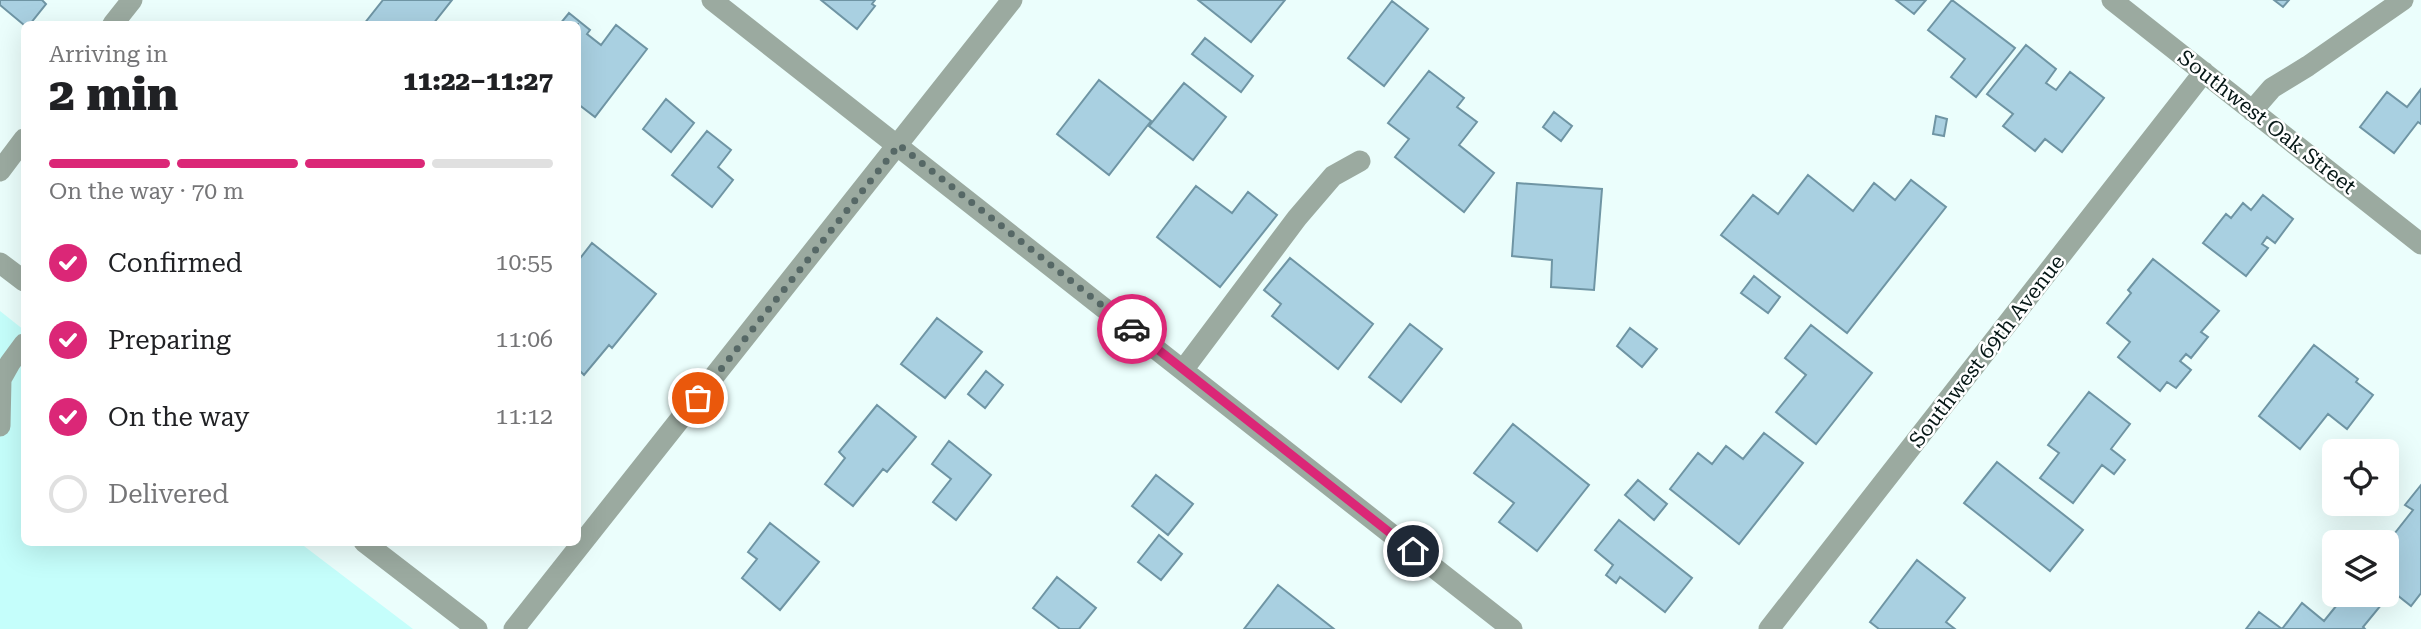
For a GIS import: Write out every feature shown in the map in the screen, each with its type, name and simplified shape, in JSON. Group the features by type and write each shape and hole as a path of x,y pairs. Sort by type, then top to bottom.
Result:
{"street":[{"path":"115,21 132,0"},
{"path":"712,0 1512,629"},
{"path":"581,545 1012,0"},
{"path":"2252,111 2272,88 2331,51 2403,0"},
{"name":"Southwest Oak Street","path":"2118,2 2421,244"},
{"name":"Southwest 69th Avenue","path":"1769,629 2204,72"},
{"path":"0,171 21,143"},
{"path":"1183,370 1297,219 1333,176 1360,161"},
{"path":"0,262 21,279"},
{"path":"0,426 1,379 21,348"},
{"path":"369,546 477,629"},
{"path":"514,629 580,546"}],"shaded area":[{"path":"0,311 21,328 21,546 304,546 413,629 0,629"}],"building":[{"path":"0,0 42,0 46,4 32,21 21,22 0,5"},
{"path":"383,0 452,0 435,21 366,21"},
{"path":"821,0 875,0 872,4 875,6 857,29"},
{"path":"1198,0 1285,0 1251,42"},
{"path":"1896,0 1926,0 1914,14"},
{"path":"1952,0 2015,48 1976,97 1951,77 1965,59 1928,30"},
{"path":"2274,0 2289,0 2283,7"},
{"path":"1392,1 1428,29 1384,86 1348,58"},
{"path":"569,13 579,21 562,21"},
{"path":"581,23 590,30 587,34 601,45 616,25 647,49 595,117 581,106"},
{"path":"1205,38 1253,76 1241,92 1192,54"},
{"path":"2026,45 2056,69 2046,83 2056,90 2070,72 2104,98 2062,152 2045,139 2035,151 2003,126 2013,114 1987,94"},
{"path":"1429,71 1464,98 1457,107 1477,122 1459,145 1494,173 1464,212 1395,157 1409,139 1388,123"},
{"path":"1099,80 1151,121 1109,175 1057,134"},
{"path":"1184,83 1226,117 1193,160 1149,126"},
{"path":"2421,89 2421,124 2418,122 2394,153 2360,127 2387,92 2407,107"},
{"path":"666,99 694,123 671,152 643,129"},
{"path":"1554,112 1572,126 1561,141 1543,127"},
{"path":"1936,116 1947,119 1944,136 1933,134"},
{"path":"707,131 731,150 718,167 733,180 712,207 672,175"},
{"path":"1808,175 1853,211 1874,183 1895,200 1911,180 1946,207 1847,333 1721,235 1753,195 1778,214"},
{"path":"1517,183 1602,189 1594,290 1551,287 1552,260 1512,256"},
{"path":"1196,186 1232,213 1248,192 1277,215 1220,287 1157,237"},
{"path":"2263,195 2293,219 2275,243 2267,237 2262,244 2268,248 2246,276 2203,243 2226,214 2231,218 2243,203 2251,210"},
{"path":"592,243 656,294 612,348 609,345 584,375 581,372 581,257"},
{"path":"1290,258 1373,324 1338,369 1272,316 1281,304 1264,290"},
{"path":"2153,259 2219,311 2201,332 2208,337 2191,358 2186,354 2180,361 2191,370 2176,388 2167,382 2160,391 2118,357 2130,342 2107,323 2131,293 2128,290"},
{"path":"1754,276 1780,297 1768,313 1741,293"},
{"path":"937,318 982,352 945,398 901,364"},
{"path":"1410,324 1442,349 1401,402 1369,377"},
{"path":"1811,325 1872,373 1816,444 1776,412 1806,375 1785,358"},
{"path":"1630,328 1657,349 1642,367 1617,346"},
{"path":"2314,345 2358,379 2356,382 2373,395 2347,429 2328,414 2300,449 2259,416"},
{"path":"986,371 1003,385 985,408 968,394"},
{"path":"2089,392 2130,424 2111,449 2125,460 2114,474 2102,465 2073,503 2040,478 2059,453 2048,445"},
{"path":"877,405 916,437 887,472 883,469 853,506 825,484 845,458 839,452"},
{"path":"1513,424 1589,485 1537,551 1499,522 1514,503 1474,473"},
{"path":"1764,433 1803,463 1739,544 1670,489 1698,453 1712,464 1726,446 1743,459"},
{"path":"949,441 991,475 956,520 933,502 951,479 932,464"},
{"path":"1997,462 2083,530 2050,571 1964,503"},
{"path":"1156,475 1193,504 1168,535 1132,506"},
{"path":"1638,480 1667,504 1654,520 1625,495"},
{"path":"2421,485 2421,593 2411,606 2399,596 2397,530 2413,510 2405,505"},
{"path":"1619,520 1692,578 1665,612 1620,577 1616,583 1606,575 1613,565 1595,550"},
{"path":"770,523 819,562 780,610 742,578 757,559 748,552"},
{"path":"1159,535 1182,554 1161,580 1138,562"},
{"path":"1917,560 1965,598 1946,622 1955,629 1879,629 1870,622"},
{"path":"1057,577 1096,608 1079,629 1060,629 1033,608"},
{"path":"1278,585 1334,629 1244,629"},
{"path":"2302,603 2324,621 2335,607 2380,607 2363,627 2365,629 2282,629"},
{"path":"2259,612 2282,629 2246,629"}],"way so far":[{"path":"698,398 899,145 1132,329"}],"route":[{"path":"1132,329 1413,551"}]}
